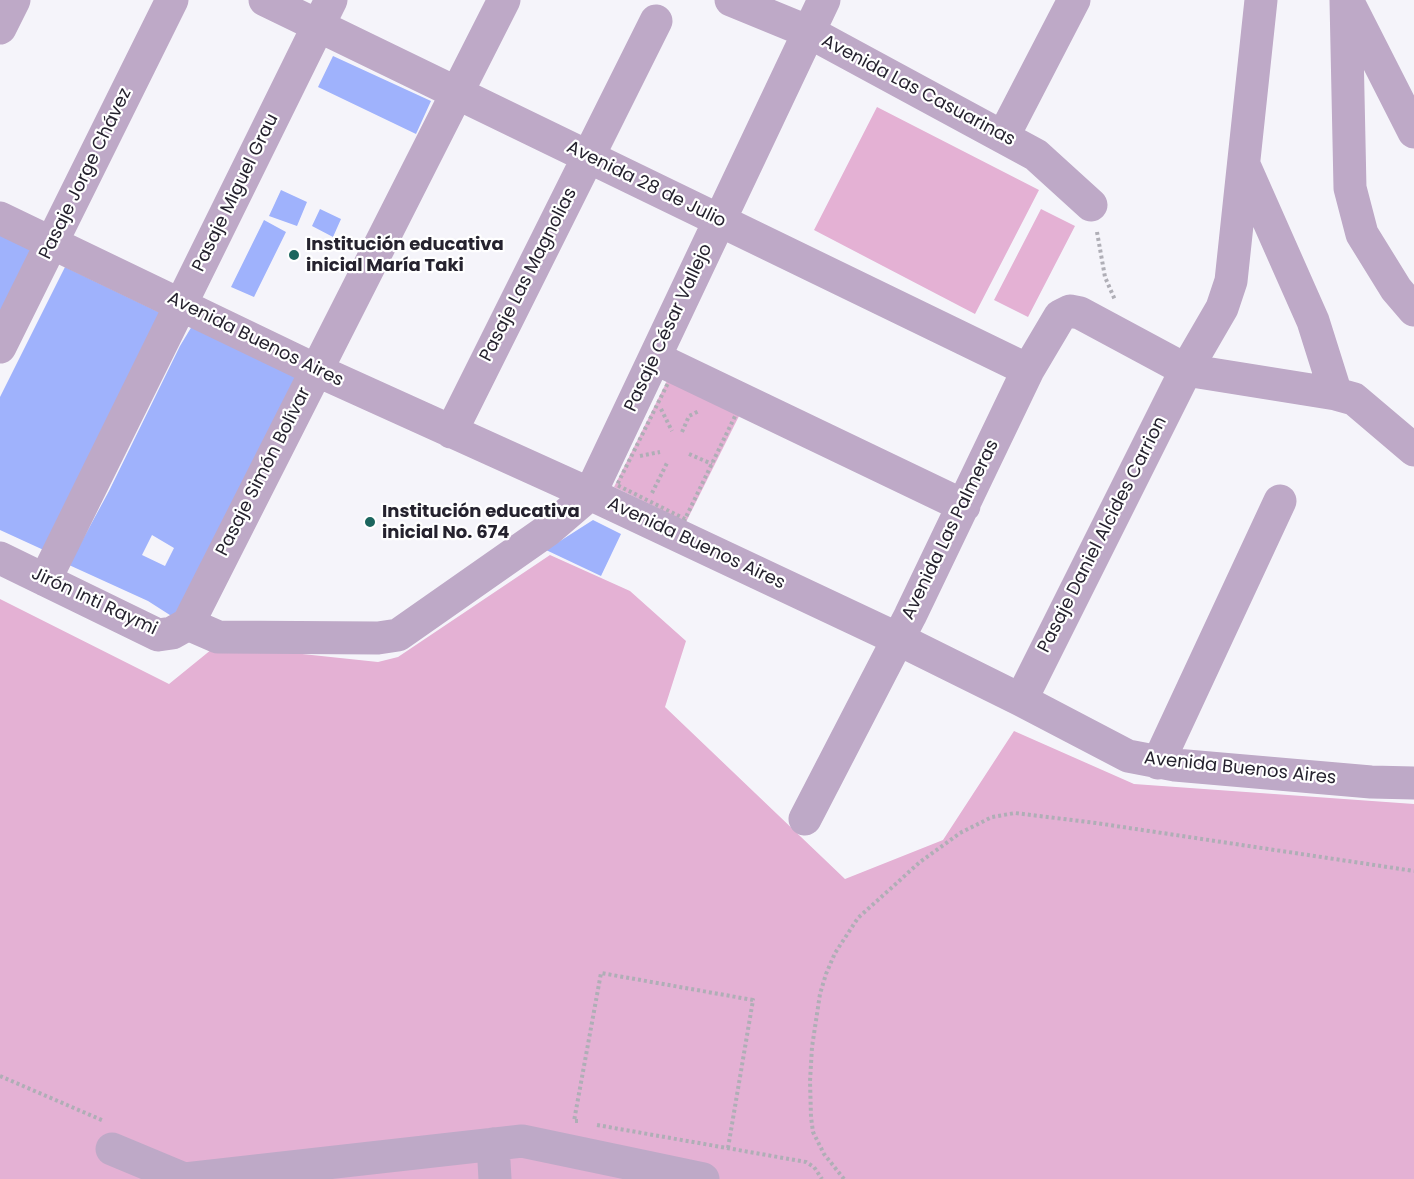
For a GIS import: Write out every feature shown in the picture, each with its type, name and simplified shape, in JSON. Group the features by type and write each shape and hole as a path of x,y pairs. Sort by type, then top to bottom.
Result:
{"street":[{"path":"0,28 14,0"},
{"name":"Pasaje Jorge Chávez","path":"0,347 172,0"},
{"name":"Avenida 28 de Julio","path":"265,0 325,13 457,93 1028,370"},
{"name":"Pasaje Simón Bolívar","path":"188,624 504,0"},
{"name":"Avenida Las Casuarinas","path":"730,0 809,32 1036,155 1092,205"},
{"name":"Pasaje César Vallejo","path":"590,494 824,0"},
{"path":"1003,137 1074,0"},
{"name":"Pasaje Daniel Alcides Carrion","path":"1021,700 1186,370 1222,308 1231,281 1261,0"},
{"path":"1347,0 1414,132"},
{"path":"1347,0 1350,188 1362,234 1396,290 1414,309"},
{"name":"Pasaje Miguel Grau","path":"45,580 325,13"},
{"name":"Pasaje Las Magnolias","path":"451,432 656,21"},
{"path":"1244,164 1313,321 1336,394"},
{"name":"Avenida Buenos Aires","path":"0,218 316,370 590,494 898,639 1128,756 1158,763 1371,782 1414,783"},
{"name":"Avenida Las Palmeras","path":"805,819 898,639 1028,370 1060,316 1070,311 1080,313 1134,343"},
{"path":"1134,343 1186,370 1336,394 1354,399 1414,450"},
{"path":"655,358 964,506"},
{"path":"188,624 218,637 378,638 398,635 548,530 590,494"},
{"path":"1158,763 1280,501"},
{"name":"Jirón Inti Raymi","path":"0,558 158,635 172,633 188,624"},
{"path":"111,1136 184,1179 522,1141 703,1179"},
{"path":"493,1144 495,1179"}],"path":[{"path":"1092,205 1105,277 1134,343"},
{"path":"672,375 740,408 685,519 617,485 658,403 672,375"},
{"path":"658,403 672,431"},
{"path":"631,458 660,452"},
{"path":"689,454 712,464"},
{"path":"648,501 668,461"},
{"path":"844,1179 824,1155 813,1132 811,1117 812,1047 820,994 826,974 835,953 858,918 920,862 960,833 992,817 1015,813 1414,871"},
{"path":"585,1123 574,1121 601,973 753,1000 728,1148"},
{"path":"0,1076 111,1136"},
{"path":"596,1125 806,1162 814,1167 822,1179"}],"shaded area":[{"path":"877,107 1039,190 975,314 814,230"},
{"path":"1041,209 1075,226 1028,317 994,300"},
{"path":"672,371 743,408 686,522 614,487"},
{"path":"550,555 630,591 686,641 665,707 845,879 943,840 1014,731 1134,784 1414,804 1414,1179 0,1179 0,599 169,684 217,645 378,662 398,657"}],"building":[{"path":"333,56 431,101 416,134 318,87"},
{"path":"281,190 307,202 297,226 269,216"},
{"path":"320,209 341,219 333,237 312,226"},
{"path":"264,220 286,232 254,297 231,287"},
{"path":"0,230 39,250 0,329"},
{"path":"65,267 169,317 48,552 0,530 0,397"},
{"path":"195,321 307,374 230,522 173,617 148,601 69,565 109,491 180,346","holes":["152,535 174,548 165,566 142,555"]},
{"path":"593,520 621,534 601,576 546,550"}],"place":[{"name":"Institución educativa inicial María Taki","path":"294,255"},
{"name":"Institución educativa inicial No. 674","path":"370,522"}]}
